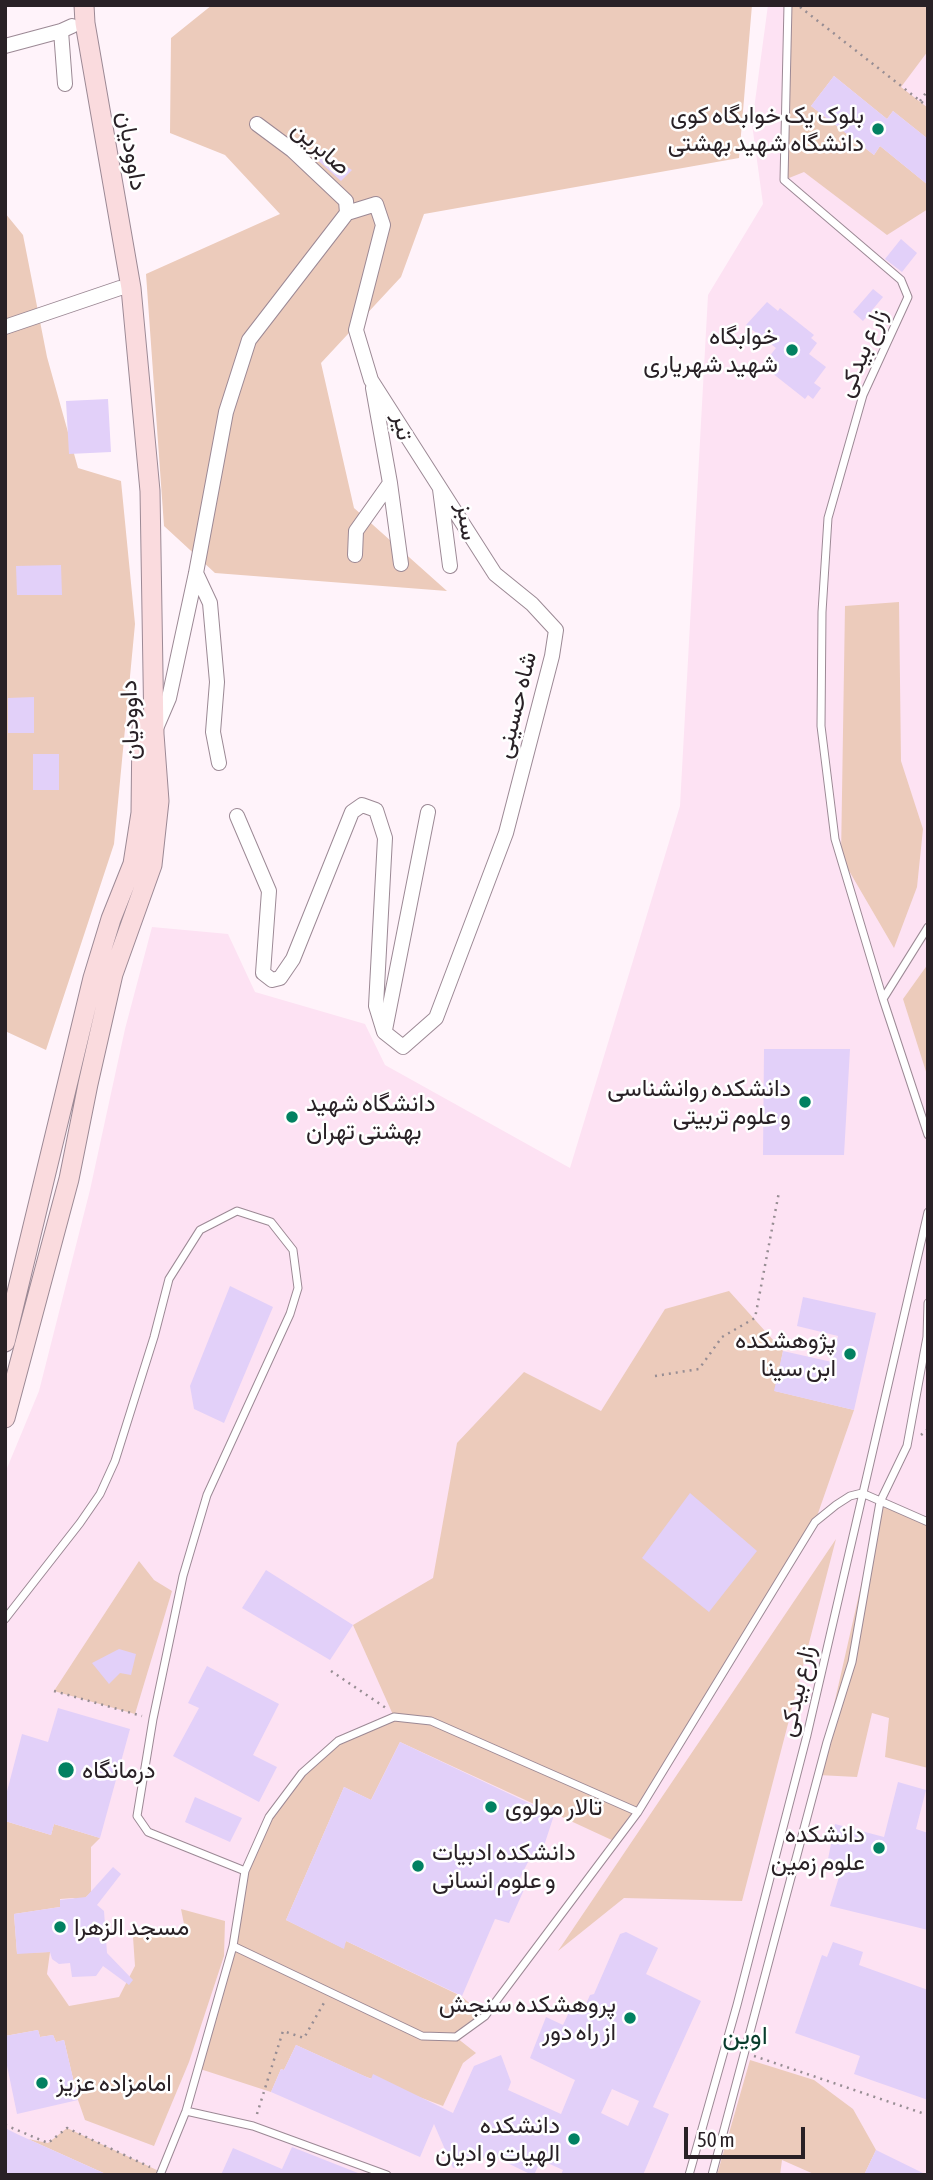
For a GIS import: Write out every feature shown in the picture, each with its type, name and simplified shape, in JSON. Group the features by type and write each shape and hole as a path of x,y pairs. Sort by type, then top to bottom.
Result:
{"street":[{"path":"5,46 74,17"},
{"path":"65,84 74,17"},
{"name":"داوودیان","path":"5,1418 69,1180 113,974 152,865 159,801 148,735 141,492 120,288 74,17"},
{"name":"داوودیان","path":"5,1342 93,978 111,919 133,864 148,735 150,491 132,302 74,17"},
{"name":"صابرین","path":"257,124 292,150 346,201 347,212"},
{"name":"شاه حسینی","path":"347,212 376,204 383,225 356,330 371,380 495,574 532,604 556,629 552,656 515,804 436,1018 403,1047 384,1032"},
{"path":"148,735 169,698 226,412 249,340 347,212"},
{"path":"5,327 120,288"},
{"name":"تیر","path":"371,380 390,483 401,564"},
{"path":"355,555 356,531 390,483"},
{"name":"سبز","path":"439,485 450,566"},
{"path":"195,573 210,603 217,682 213,732 219,763"},
{"path":"237,816 269,891 263,973 272,980 280,978 293,959 352,812 362,805 376,810 385,838 376,1006 384,1032"},
{"path":"384,1032 428,813"},
{"path":"26,1257 49,1255"}],"lane":[{"name":"زارع بیدکی","path":"788,5 784,180 901,280 908,297 863,395 828,518 822,612 821,726 835,839 883,999"},
{"path":"928,927 883,999 928,1135"},
{"path":"5,1619 100,1494 115,1461 169,1279 200,1230 237,1210 271,1222 293,1250 298,1288 290,1314 207,1495 183,1576 153,1719 137,1816 148,1832 245,1871"},
{"name":"زارع بیدکی","path":"689,2175 737,2005 807,1735 928,1212"},
{"name":"زارع بیدکی","path":"712,2175 827,1742 852,1662 880,1502 907,1446 927,1337 928,1303"},
{"path":"233,1946 422,2036 456,2037 485,2016 638,1812 815,1522 836,1504 862,1493 928,1522"},
{"path":"161,2173 186,2111 233,1946 245,1871 270,1817 302,1773 338,1741 394,1717 431,1721 638,1812"},
{"path":"186,2111 253,2126 387,2175"}],"path":[{"path":"797,5 928,107"},
{"path":"920,100 928,90"},
{"path":"655,1376 699,1369 722,1337 755,1318 779,1192"},
{"path":"331,1671 386,1707"},
{"path":"54,1691 153,1719"},
{"path":"253,2126 283,2031 304,2038 331,1992"},
{"path":"744,2052 928,2115"},
{"path":"5,2125 48,2143 67,2128 161,2173"}],"shaded area":[{"path":"212,5 752,5 739,158 424,214 401,277 321,363 354,508 447,591 215,573 164,526 146,274 280,214 225,155 170,133 171,38"},
{"name":"دانشگاه شهید بهشتی تهران","path":"768,5 928,5 928,2175 5,2175 5,1473 39,1391 152,927 228,934 255,992 365,1024 385,1065 570,1168 680,806 708,295 763,204 752,124"},
{"path":"788,5 928,5 928,51 901,87 928,108 928,139 893,111 887,119 834,76 811,106 874,155 880,146 928,185 928,209 887,235 804,172 784,180"},
{"path":"5,213 23,235 47,357 78,468 121,481 135,624 114,844 46,1050 5,1031"},
{"path":"899,602 901,761 923,829 917,887 894,948 841,857 845,606"},
{"path":"928,964 928,1078 903,999"},
{"path":"729,1291 783,1351 775,1391 854,1410 815,1522 616,1842 400,1742 371,1800 344,1787 286,1920 343,1948 346,1941 461,1996 485,2016 457,2038 476,2053 463,2063 443,2106 364,2076 296,2045 271,2092 197,2068 233,1946 245,1871 269,1817 302,1773 338,1741 394,1717 353,1625 433,1578 457,1443 524,1372 601,1411 665,1309"},
{"path":"880,1502 928,1522 928,1768 885,1757 889,1718 872,1713 857,1777 818,1775"},
{"path":"836,1539 742,1901 624,1898 558,1951"},
{"path":"139,1561 154,1580 172,1591 135,1714 54,1691"},
{"path":"5,1821 51,1835 54,1824 100,1838 91,1847 91,1892 82,1901 73,1898 60,1899 60,1907 14,1914 17,1953 50,1952 47,1974 69,2006 119,1997 135,1966 133,1937 185,1929 181,1909 225,1921 224,1956 189,2062 154,2146 85,2120 64,2040 56,2042 53,2035 40,2037 38,2030 5,2036"},
{"path":"750,2060 814,2080 853,2109 876,2150 864,2175 816,2175 782,2160 780,2175 717,2175"},
{"path":"67,2128 161,2172 160,2175 108,2175 28,2139 48,2143"}],"building":[{"name":"بلوک یک خوابگاه کوی دانشگاه شهید بهشتی","path":"834,76 887,119 893,111 928,139 928,185 880,146 874,155 811,106"},
{"path":"318,148 352,170 341,181 312,155"},
{"path":"901,239 917,253 902,272 885,259"},
{"path":"873,289 883,297 863,321 853,312"},
{"name":"خوابگاه شهید شهریاری","path":"767,302 778,311 780,308 814,335 811,338 817,343 809,354 826,367 814,383 821,388 813,399 808,395 805,399 767,369 772,362 768,358 776,348 746,325"},
{"path":"108,399 111,452 69,454 66,401"},
{"path":"61,565 62,595 17,595 16,566"},
{"path":"34,697 34,733 8,733 8,698"},
{"path":"33,754 59,754 59,790 33,790"},
{"name":"دانشکده روانشناسی و علوم تربیتی","path":"764,1049 850,1049 844,1155 763,1155"},
{"path":"230,1286 273,1307 224,1423 194,1409 190,1386"},
{"name":"پژوهشکده ابن سینا","path":"803,1297 876,1313 854,1410 774,1391 783,1351 832,1362 838,1336 797,1326"},
{"path":"690,1493 757,1551 709,1612 642,1558"},
{"path":"266,1570 353,1625 330,1660 242,1608"},
{"path":"119,1649 136,1654 131,1675 120,1673 109,1684 92,1663"},
{"path":"207,1666 279,1704 253,1755 277,1767 259,1802 173,1756 199,1708 188,1703"},
{"name":"درمانگاه","path":"58,1708 130,1729 100,1838 54,1824 51,1835 5,1821 5,1799 22,1734 48,1742"},
{"name":"دانشکده ادبیات و علوم انسانی","path":"400,1742 554,1815 542,1852 533,1852 519,1880 527,1883 509,1923 495,1919 462,1996 346,1941 344,1949 286,1920 344,1787 371,1800"},
{"name":"دانشکده علوم زمین","path":"898,1782 926,1790 916,1829 928,1833 928,1930 830,1906 843,1864 828,1859 835,1824 884,1837"},
{"path":"195,1797 242,1818 230,1842 185,1822"},
{"name":"مسجد الزهرا","path":"113,1867 121,1874 97,1905 104,1911 107,1953 133,1980 129,1985 103,1966 96,1976 72,1977 70,1963 59,1964 52,1959 50,1952 17,1954 14,1914 60,1907 60,1900 86,1897"},
{"path":"626,1932 658,1948 646,1974 701,2001 653,2107 669,2114 643,2175 561,2175 563,2170 541,2160 532,2175 491,2155 453,2168 434,2124 420,2157 271,2092 296,2045 371,2079 373,2074 453,2113 474,2066 501,2055 511,2082 508,2090 561,2114 575,2080 530,2058 546,2017 563,2025 570,2010 580,2011 590,1995 594,1994 620,1934","holes":["612,2089 639,2101 628,2126 601,2113"]},
{"path":"833,1942 863,1952 859,1965 928,1990 928,2100 854,2074 860,2056 795,2033 822,1955 827,1957"},
{"name":"امامزاده عزیز","path":"38,2030 40,2037 53,2035 56,2042 64,2040 78,2100 17,2114 5,2056 5,2036"},
{"path":"5,2128 19,2135 108,2175 5,2175"},
{"path":"292,2147 363,2175 221,2175 233,2148 282,2169"},
{"path":"876,2150 927,2175 864,2175"}],"place":[{"name":"بلوک یک خوابگاه کوی دانشگاه شهید بهشتی","path":"878,129"},
{"name":"خوابگاه شهید شهریاری","path":"792,350"},
{"name":"دانشکده روانشناسی و علوم تربیتی","path":"805,1102"},
{"name":"دانشگاه شهید بهشتی تهران","path":"292,1117"},
{"name":"پژوهشکده ابن سینا","path":"850,1354"},
{"name":"درمانگاه","path":"66,1770"},
{"name":"تالار مولوی","path":"491,1807"},
{"name":"دانشکده علوم زمین","path":"879,1848"},
{"name":"دانشکده ادبیات و علوم انسانی","path":"418,1866"},
{"name":"مسجد الزهرا","path":"60,1927"},
{"name":"پروهشکده سنجش از راه دور","path":"630,2018"},
{"name":"امامزاده عزیز","path":"42,2083"},
{"name":"دانشکده الهیات و ادیان","path":"574,2139"}],"district":[{"name":"اوین","path":"745,2036"}]}
